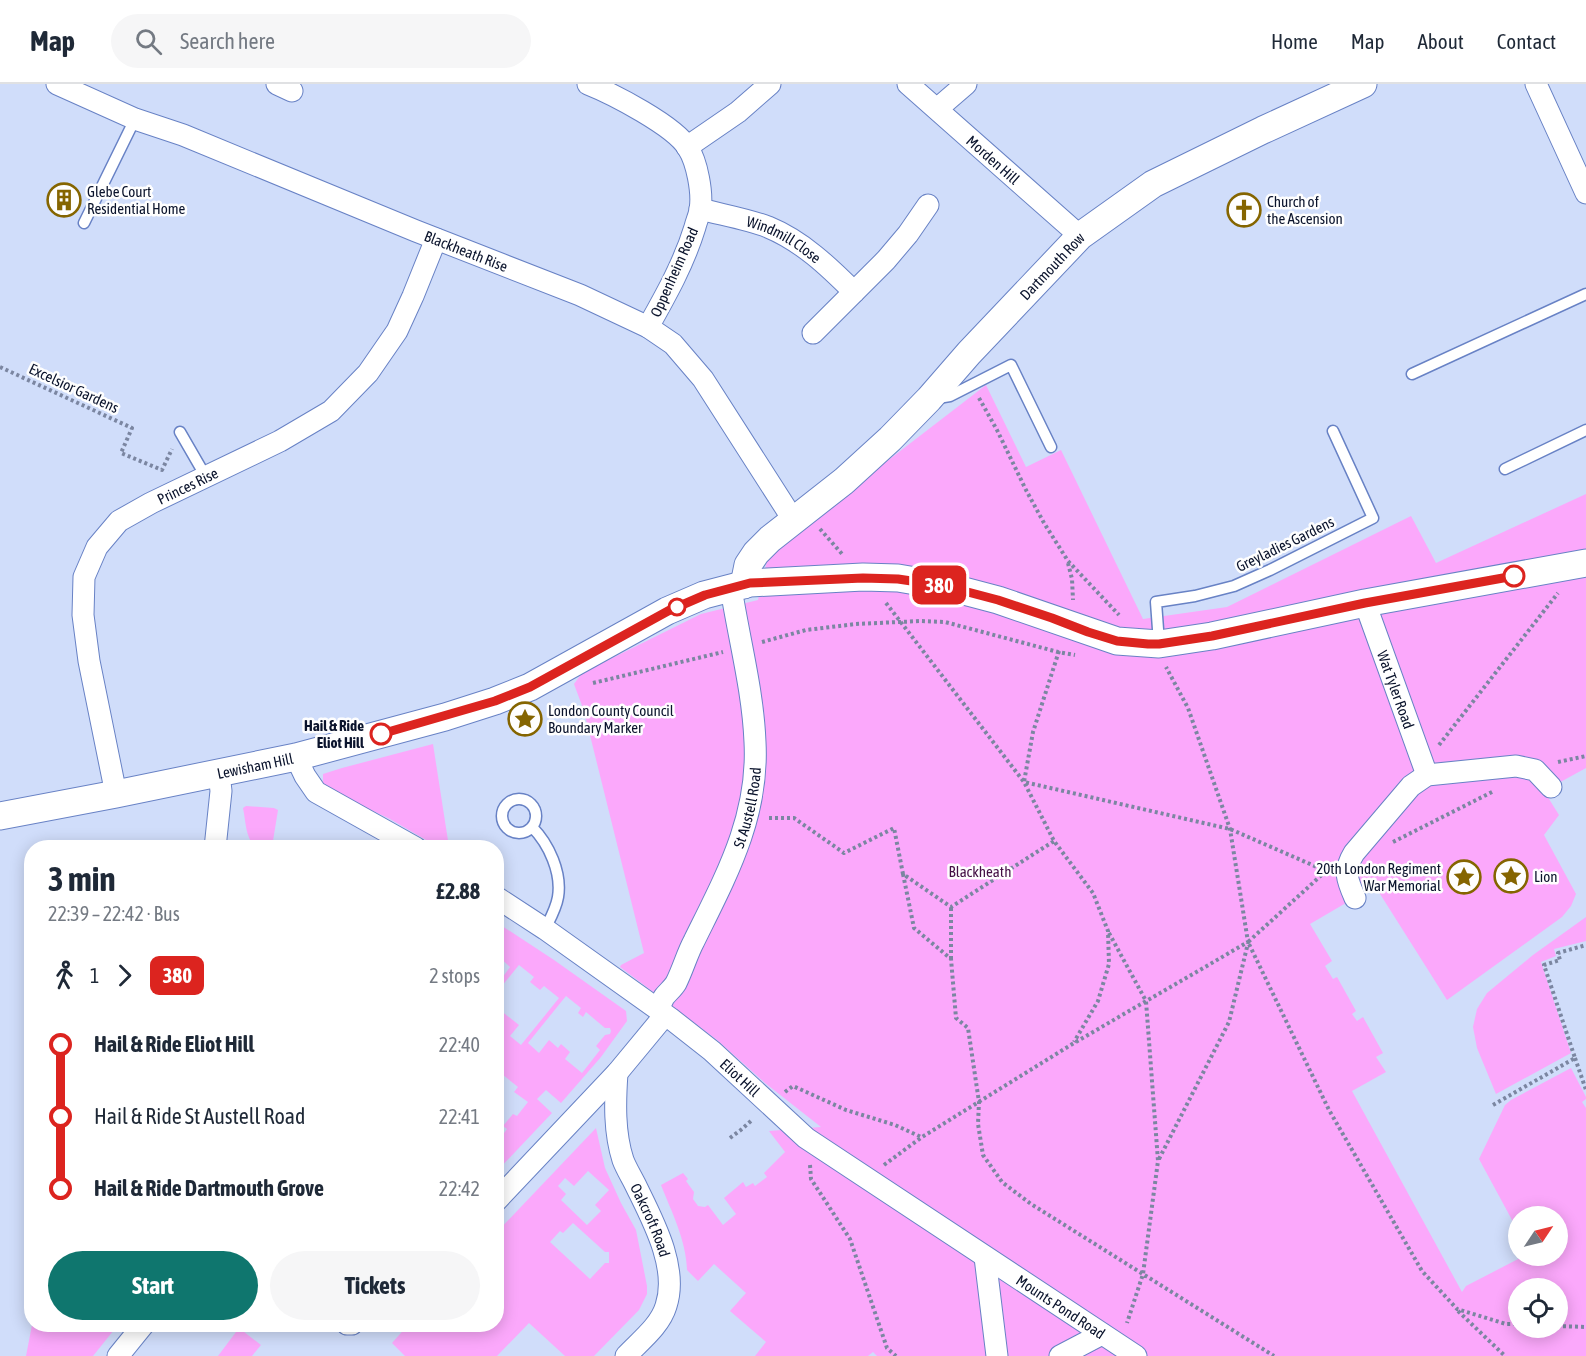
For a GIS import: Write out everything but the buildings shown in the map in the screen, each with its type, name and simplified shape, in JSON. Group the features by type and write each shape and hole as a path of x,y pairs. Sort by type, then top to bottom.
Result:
{"street":[{"name":"Blackheath Rise","path":"57,84 135,119 183,135 436,239 580,295 648,327 673,344 703,379 794,521"},
{"name":"Oppenheim Road","path":"588,84 648,114 674,133 687,147 694,164 699,187 700,209 690,243 676,275 648,327"},
{"name":"Morden Hill","path":"908,84 1080,236"},
{"path":"937,109 966,84"},
{"name":"Dartmouth Row","path":"794,521 890,439 1080,236 1153,183 1363,84"},
{"path":"1536,84 1586,194"},
{"path":"687,147 738,112 763,87"},
{"path":"813,333 886,260 928,205"},
{"name":"Windmill Close","path":"700,209 768,227 790,237 832,270 854,292"},
{"name":"Princes Rise","path":"116,794 89,662 83,615 84,577 97,547 119,521 151,503 280,441 331,411 368,373 397,331 436,239"},
{"path":"737,587 756,553 794,521"},
{"path":"737,587 750,583 863,578 898,579 945,586 998,600 1117,641 1153,644 1212,636 1365,603 1586,563"},
{"name":"Lewisham Hill","path":"0,816 296,757 445,717 530,687 668,611 705,595 737,587"},
{"name":"St Austell Road","path":"504,1193 617,1073 661,1012 664,998 675,985 690,948 738,849 748,818 754,778 755,742 737,587"},
{"name":"Wat Tyler Road","path":"1365,603 1425,770"},
{"path":"296,757 316,792 402,840"},
{"path":"1354,898 1347,882 1347,865 1354,853 1425,770 1516,766 1535,770 1551,786"},
{"path":"216,840 221,791 219,774"},
{"name":"Eliot Hill","path":"504,902 545,928 712,1051 806,1138 985,1257"},
{"name":"Oakcroft Road","path":"617,1073 618,1138 624,1161 655,1225 667,1264 670,1286 666,1307 655,1326 626,1356"},
{"path":"985,1257 997,1356"},
{"name":"Mounts Pond Road","path":"985,1257 1119,1345"},
{"path":"118,1356 138,1332"},
{"path":"1060,1356 1119,1345"}],"lane":[{"path":"84,223 135,119"},
{"path":"1412,374 1586,294"},
{"path":"929,399 950,396 1011,365 1051,447"},
{"path":"1505,469 1586,430"},
{"name":"Greyladies Gardens","path":"1153,644 1156,603 1195,596 1234,585 1270,570 1373,518 1333,431"},
{"path":"180,432 206,477"},
{"path":"532,827 540,835 552,859 558,885 558,898 545,928"}],"path":[{"name":"Excelsior Gardens","path":"0,367 132,428 121,453 162,470 180,432"},
{"path":"972,385 1030,498 1068,561 1153,644 1188,708 1230,829 1248,942 1329,1110 1422,1271 1505,1356"},
{"path":"794,521 813,521 876,590 1024,782 1054,841 1093,893 1108,931 1146,1001 1158,1161 1143,1274 1119,1345"},
{"path":"1024,782 1033,732 1068,624 1073,598 1068,561"},
{"path":"1425,770 1564,585"},
{"path":"1535,770 1546,765 1586,756"},
{"path":"1024,782 1230,829 1326,871"},
{"path":"1384,846 1501,788"},
{"path":"748,818 794,818 844,853 894,828 914,927 951,959"},
{"path":"951,907 1054,841"},
{"path":"875,1171 922,1137 1074,1043 1248,942 1326,871 1347,865"},
{"path":"903,874 951,907"},
{"path":"951,907 951,959 956,1018 968,1028 979,1102 978,1124 983,1155 1002,1182 1031,1204 1274,1356"},
{"path":"1074,1043 1098,1001 1109,964 1108,931"},
{"path":"1158,1161 1228,1022 1248,942"},
{"path":"1586,945 1558,953 1560,960 1544,965 1586,1090"},
{"path":"1493,1105 1575,1058"},
{"path":"784,1093 793,1086 846,1110 894,1125 922,1137"},
{"path":"730,1138 754,1118"},
{"path":"809,1155 811,1179 850,1239 887,1348 896,1356"},
{"path":"1457,1309 1508,1324"},
{"path":"1568,1326 1586,1327"}],"green space":[{"name":"Blackheath","path":"986,385 1026,467 1061,450 1143,619 1227,607 1411,516 1436,563 1586,494 1586,768 1544,791 1559,815 1544,835 1576,894 1571,906 1562,917 1447,1000 1375,886 1310,924 1332,961 1325,966 1333,979 1337,977 1356,1011 1352,1014 1357,1021 1363,1017 1383,1053 1376,1057 1386,1072 1352,1091 1462,1292 1466,1286 1508,1264 1568,1266 1568,1206 1508,1206 1508,1213 1479,1159 1505,1105 1571,1068 1586,1097 1582,1102 1586,1108 1586,1356 877,1356 873,1352 868,1356 755,1356 766,1342 730,1311 746,1293 714,1264 698,1281 687,1270 681,1237 661,1185 683,1173 694,1192 693,1199 698,1206 708,1205 723,1225 736,1214 724,1198 743,1182 746,1187 753,1183 755,1186 767,1177 764,1173 785,1152 769,1131 821,1127 765,1083 717,1040 620,967 644,953 584,711 574,684 582,673 701,614 758,600 769,552"},
{"path":"433,744 448,840 426,840 390,819 329,790 323,784 323,774"},
{"path":"246,806 278,810 273,840 251,840 243,808"},
{"path":"1586,917 1586,941 1554,949 1556,956 1541,962 1571,1053 1496,1094 1477,1048 1473,1027 1477,1009 1487,993 1533,955"},
{"path":"504,927 626,1011 627,1021 601,1057 561,1103 546,1090 537,1099 552,1113 504,1164 504,1133 507,1129 504,1125 513,1114 517,1116 528,1102 514,1092 518,1087 504,1076 504,1013 519,1025 510,1036 521,1045 559,998 544,986 540,990 530,982 534,977 519,965 504,983 504,975 510,967 504,961","holes":["566,996 581,1008 578,1013 583,1017 586,1012 611,1031 596,1046 600,1050 582,1073 565,1059 570,1052 561,1044 558,1048 549,1040 539,1053 528,1043"]},
{"path":"596,1128 605,1168 636,1230 647,1286 647,1294 639,1310 594,1356 565,1356 529,1323 497,1356 405,1356 392,1343 402,1332 504,1332 504,1225","holes":["588,1171 609,1190 595,1205 601,1211 587,1225 561,1200 566,1194 558,1186 565,1178 574,1186","573,1223 605,1252 609,1252 609,1263 605,1263 590,1279 550,1242 560,1231 563,1233"]},
{"path":"30,1332 112,1332 93,1356 26,1356"},
{"path":"236,1332 244,1332 261,1345 252,1356 218,1356"}],"bus line":[{"name":"380","path":"381,734 445,717 530,687 668,611 705,595 750,583 863,578 898,579 945,586 998,600 1117,641 1159,644 1212,636 1365,603 1514,576"}],"place":[{"name":"Glebe Court Residential Home","path":"64,200"},
{"name":"Church of the Ascension","path":"1244,210"},
{"name":"London County Council Boundary Marker","path":"525,719"},
{"name":"Hail & Ride Eliot Hill","path":"381,734"},
{"name":"Lion","path":"1511,876"},
{"name":"20th London Regiment War Memorial","path":"1464,877"}]}
